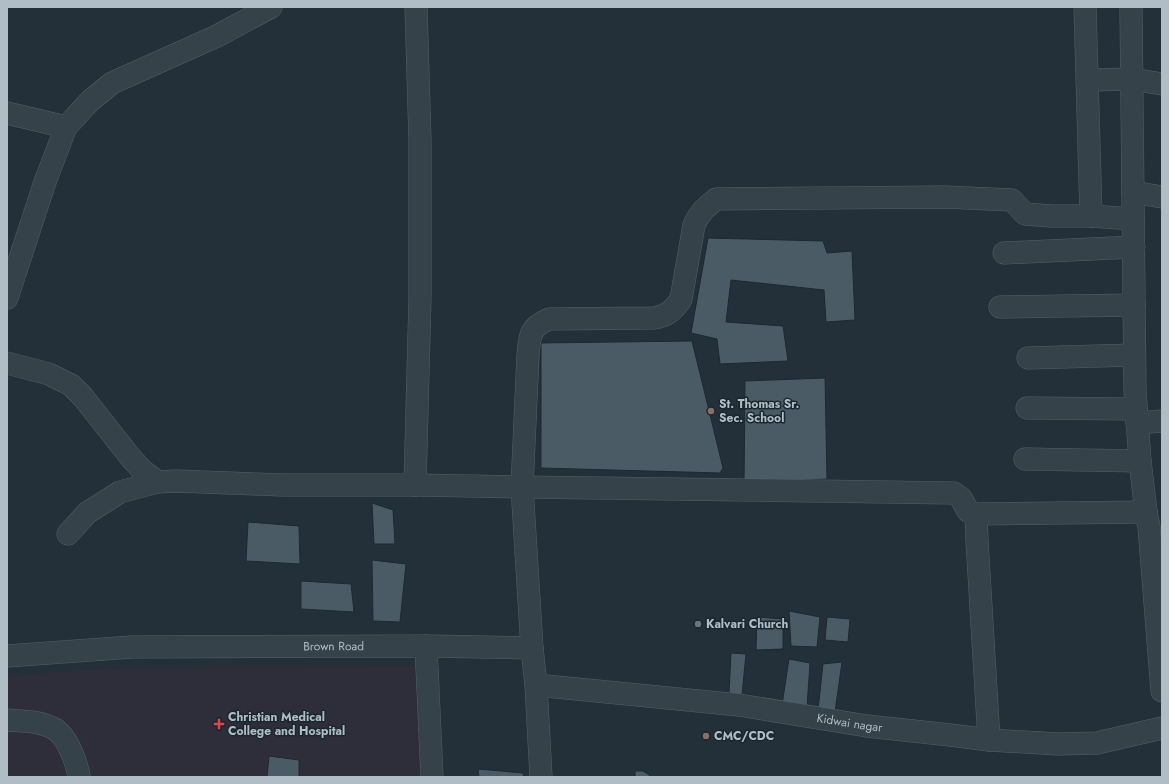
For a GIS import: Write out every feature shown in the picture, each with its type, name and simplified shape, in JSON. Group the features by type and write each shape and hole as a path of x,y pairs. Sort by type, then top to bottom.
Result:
{"street":[{"path":"7,298 45,182 66,127 90,101 112,83 217,36 271,7"},
{"path":"415,486 420,298 420,141 416,7"},
{"path":"1085,7 1091,216"},
{"path":"1131,7 1134,355 1140,461 1152,522 1162,691"},
{"path":"1088,80 1132,79 1162,84"},
{"path":"7,113 66,127"},
{"path":"1133,192 1162,197"},
{"path":"541,777 522,487 528,355 533,330 539,324 549,319 654,318 663,317 671,312 681,299 694,226 698,216 716,199 945,197 1012,200 1025,214 1091,216 1133,220"},
{"path":"1004,253 1134,248"},
{"path":"1000,307 1134,305"},
{"path":"1028,358 1134,355"},
{"path":"7,363 49,374 72,385 83,396 131,458 143,471 158,482"},
{"path":"1027,408 1137,416 1162,421"},
{"path":"1024,460 1140,461"},
{"path":"68,534 87,513 120,492 158,482 176,481 283,485 954,493 962,498 968,511 976,514 1152,522"},
{"path":"976,514 989,740"},
{"path":"426,646 432,777"},
{"name":"Brown Road","path":"7,656 132,647 426,646 532,648"},
{"name":"Kidwai nagar","path":"536,685 739,705 867,726 989,740 1058,744 1097,743 1162,728"},
{"path":"7,720 25,721 55,728 69,747 77,764 79,777"}],"shaded area":[{"name":"Christian Medical College and Hospital","path":"431,666 432,777 7,777 7,676 96,669"}],"building":[{"path":"708,238 823,241 827,253 852,251 855,320 826,322 824,290 731,280 726,322 783,326 788,361 720,364 717,339 691,333"},
{"path":"692,341 723,468 720,473 541,468 541,343"},
{"path":"825,378 827,479 744,483 745,381"},
{"path":"372,503 393,510 395,544 374,544"},
{"path":"248,522 299,526 300,564 246,561"},
{"path":"372,560 406,564 400,622 373,621"},
{"path":"301,581 351,584 354,612 301,609"},
{"path":"789,611 820,617 817,647 791,646"},
{"path":"757,617 783,619 783,649 756,650"},
{"path":"827,617 850,619 848,642 825,640"},
{"path":"731,653 746,654 742,695 729,693"},
{"path":"789,659 810,663 807,707 782,705"},
{"path":"842,662 835,712 818,710 823,664"},
{"path":"269,756 299,760 299,777 267,777"},
{"path":"478,769 523,773 524,777 479,777"},
{"path":"635,771 643,771 652,777 635,777"}],"place":[{"name":"St. Thomas Sr. Sec. School","path":"711,411"},
{"name":"Kalvari Church","path":"698,624"},
{"name":"Christian Medical College and Hospital","path":"219,724"},
{"name":"CMC/CDC","path":"706,736"}]}
